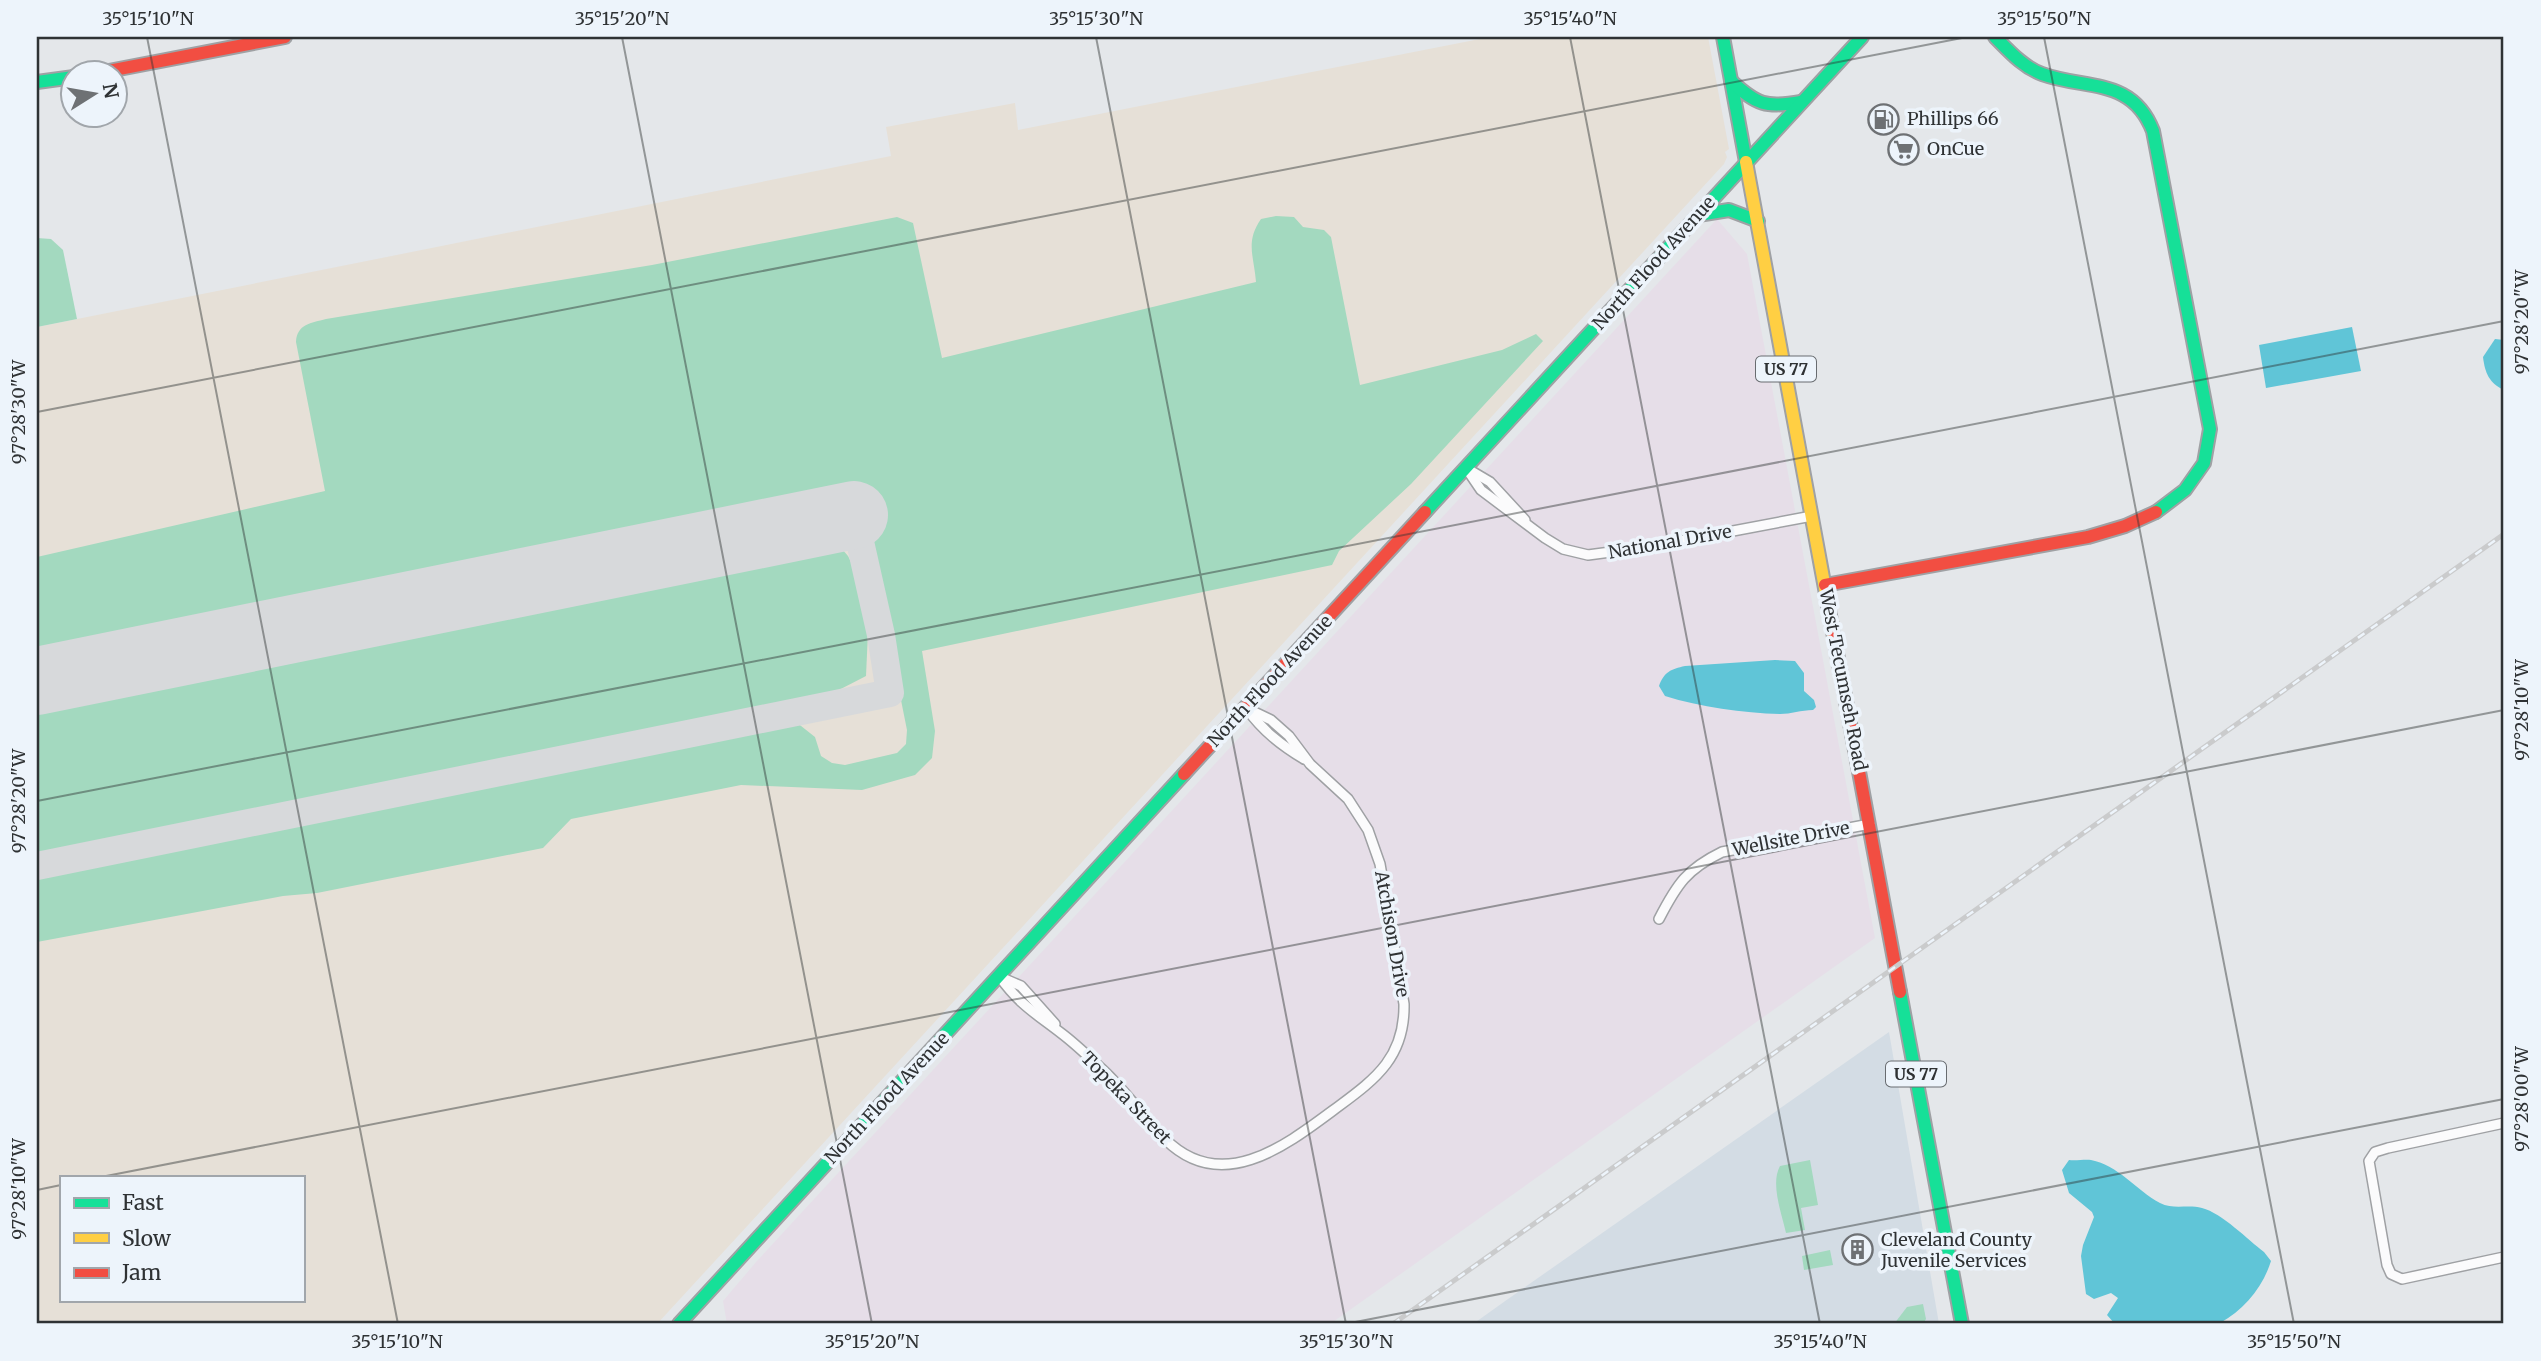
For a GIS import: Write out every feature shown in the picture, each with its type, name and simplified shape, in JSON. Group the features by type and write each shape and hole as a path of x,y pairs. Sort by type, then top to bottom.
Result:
{"main road":[{"path":"130,67 285,37"},
{"name":"West Tecumseh Road","path":"1723,37 1962,1324"},
{"name":"North Flood Avenue","path":"679,1324 1862,37"},
{"path":"1825,585 2113,531 2158,510 2188,487 2203,466 2208,452 2210,429 2160,163 2147,118 2137,103 2115,89 2052,77 2030,69 1995,37"},
{"path":"37,82 60,79"},
{"path":"1731,81 1749,98 1763,106 1801,102"},
{"path":"1698,215 1729,210 1758,221"}],"street":[{"name":"National Drive","path":"1466,468 1480,490 1532,529 1563,549 1577,553 1597,554 1812,516"},
{"name":"Atchison Drive","path":"1245,708 1258,725 1281,745 1311,764 1348,799 1361,817 1373,841 1383,877 1402,986 1404,1013 1395,1051 1388,1063 1355,1094 1308,1128"},
{"name":"Wellsite Drive","path":"1659,919 1681,880 1701,863 1723,852 1870,824"},
{"name":"Topeka Street","path":"999,976 1021,986 1062,1034 1117,1084 1166,1140 1184,1154 1222,1165 1246,1163 1273,1152 1308,1128"},
{"path":"2504,1123 2375,1152 2369,1161 2387,1265 2391,1274 2402,1279 2504,1257"}],"shaded area":[{"path":"1490,37 1708,37 1729,149 1725,152 1727,157 1724,164 657,1324 37,1324 37,327 891,156 886,127 1015,103 1018,130"},
{"path":"1717,219 1747,254 1875,938 1330,1324 727,1324 723,1301 757,1261"},
{"path":"1889,1032 1939,1324 1473,1324 1508,1299"}],"green space":[{"path":"897,217 913,223 942,358 1256,282 1253,235 1261,219 1294,217 1303,227 1324,230 1331,237 1360,385 1502,350 1536,334 1543,341 1411,484 1339,551 1332,565 922,651 935,731 932,758 915,775 862,790 741,785 571,819 543,848 317,893 283,896 37,942 37,874 796,722 815,737 821,756 832,763 845,765 897,753 906,744 907,730 859,490 37,655 37,557 325,491 296,342 299,331 306,325 326,319 652,265"},
{"path":"37,238 51,239 63,250 77,319 37,327"},
{"path":"836,542 853,566 868,632 866,676 833,693 761,711 37,857 37,703"},
{"path":"1810,1160 1818,1205 1801,1208 1805,1230 1786,1233 1778,1199 1777,1173 1780,1166"},
{"path":"1830,1250 1833,1265 1804,1270 1802,1256"},
{"path":"1923,1304 1926,1319 1923,1324 1894,1324 1907,1307"}],"water":[{"path":"2352,327 2361,371 2266,388 2259,345"},
{"path":"2495,339 2504,340 2504,390 2491,381 2484,363 2483,357"},
{"path":"1775,660 1795,661 1804,673 1804,691 1814,700 1816,707 1813,710 1780,714 1722,709 1665,696 1659,686 1663,677 1676,668"},
{"path":"2069,1160 2101,1163 2160,1203 2202,1208 2226,1221 2271,1261 2258,1289 2245,1305 2220,1323 2115,1324 2107,1315 2118,1298 2111,1293 2094,1299 2086,1294 2081,1256 2094,1217 2092,1212 2069,1193 2062,1170"}],"taxiway":[{"path":"37,866 890,693 881,635 854,515"}],"runway":[{"path":"37,681 854,515"}],"railway":[{"path":"1393,1324 2504,534"}],"traffic: fast":[{"path":"1723,37 1746,162"},
{"path":"1425,512 1862,37"},
{"path":"1995,37 2035,71 2120,93 2144,114 2153,131 2210,429 2204,463 2185,490 2156,512"},
{"path":"37,82 60,79"},
{"path":"1731,81 1763,103 1779,105 1801,102"},
{"path":"1698,215 1729,210 1758,221"},
{"path":"679,1324 1184,774"},
{"path":"1900,992 1962,1324"}],"traffic: slow":[{"path":"1746,162 1834,637"}],"traffic: jam":[{"path":"130,67 285,37"},
{"path":"1184,774 1425,512"},
{"path":"1825,585 2088,537 2125,526 2156,512"},
{"path":"1834,637 1900,992"}],"place":[{"name":"Phillips 66","path":"1884,119"},
{"name":"OnCue","path":"1904,149"},
{"name":"Cleveland County Juvenile Services","path":"1858,1250"}]}
